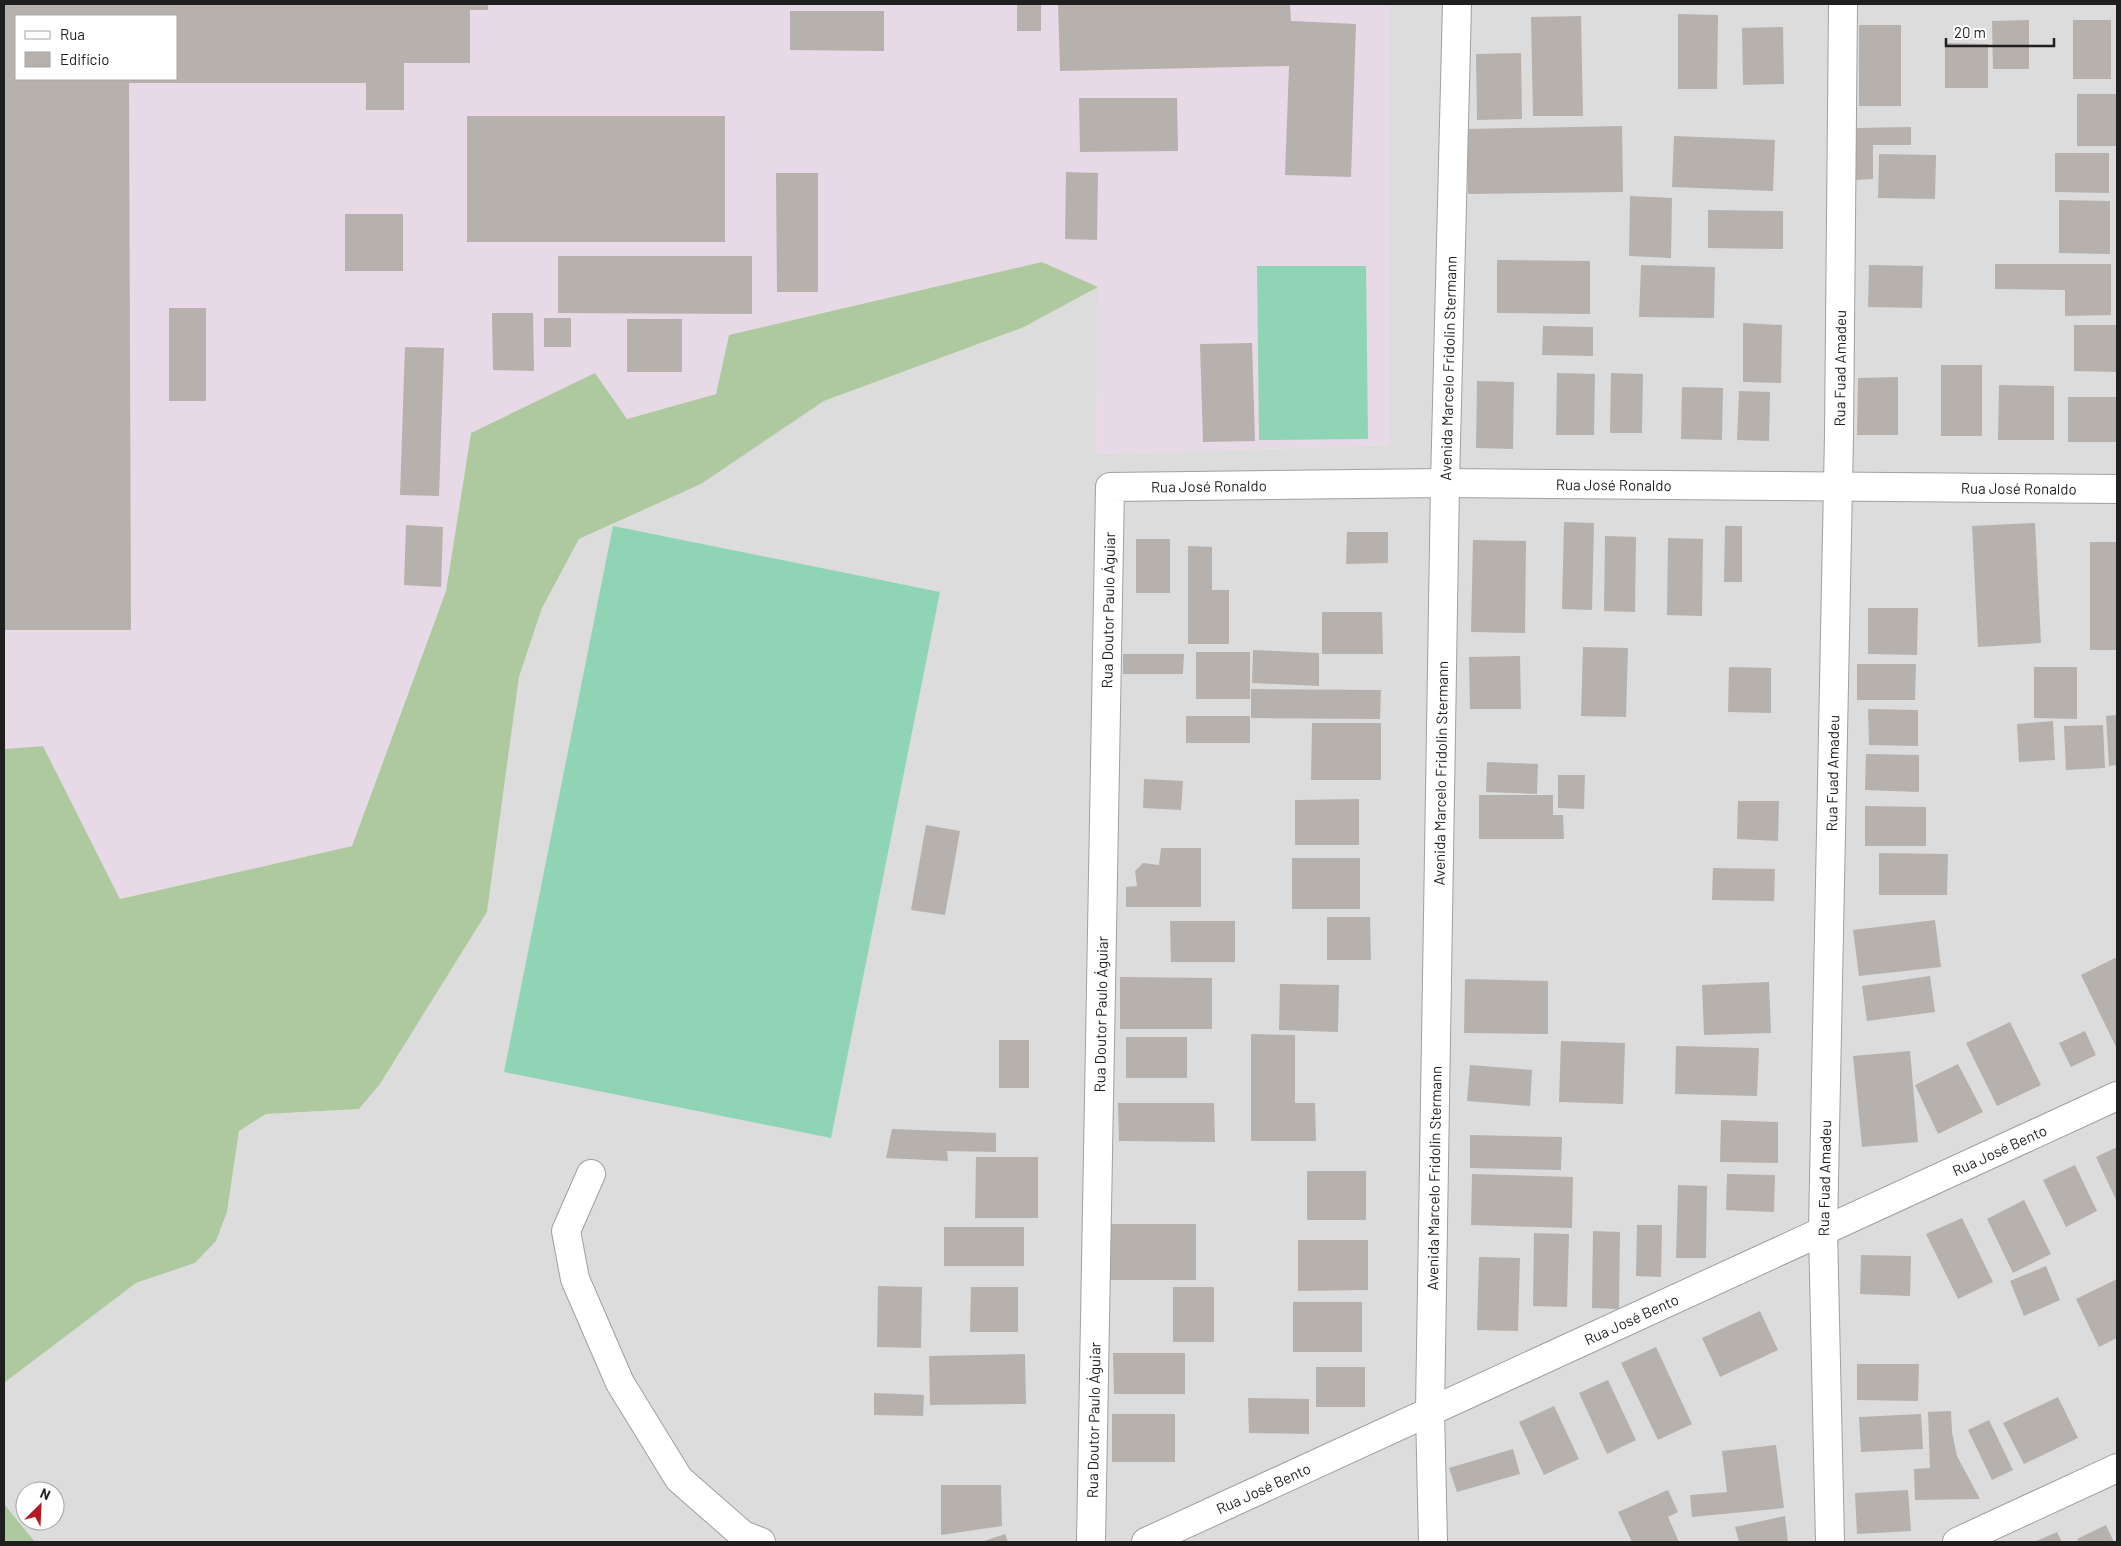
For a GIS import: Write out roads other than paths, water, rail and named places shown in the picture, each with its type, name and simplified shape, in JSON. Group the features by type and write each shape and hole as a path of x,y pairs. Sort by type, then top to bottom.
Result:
{"street":[{"name":"Avenida Marcelo Fridolin Stermann","path":"1433,1542 1430,1411 1445,484 1457,4"},
{"name":"Rua Fuad Amadeu","path":"1830,1542 1823,1230 1837,487 1843,4"},
{"name":"Rua José Ronaldo","path":"1110,487 1445,484 2117,489"},
{"name":"Rua Doutor Paulo Águiar","path":"1091,1542 1110,487"},
{"name":"Rua José Bento","path":"1146,1542 2117,1096"},
{"path":"591,1174 566,1231 575,1279 620,1383 679,1479 743,1535 761,1542"},
{"path":"1957,1542 2117,1468"}]}
